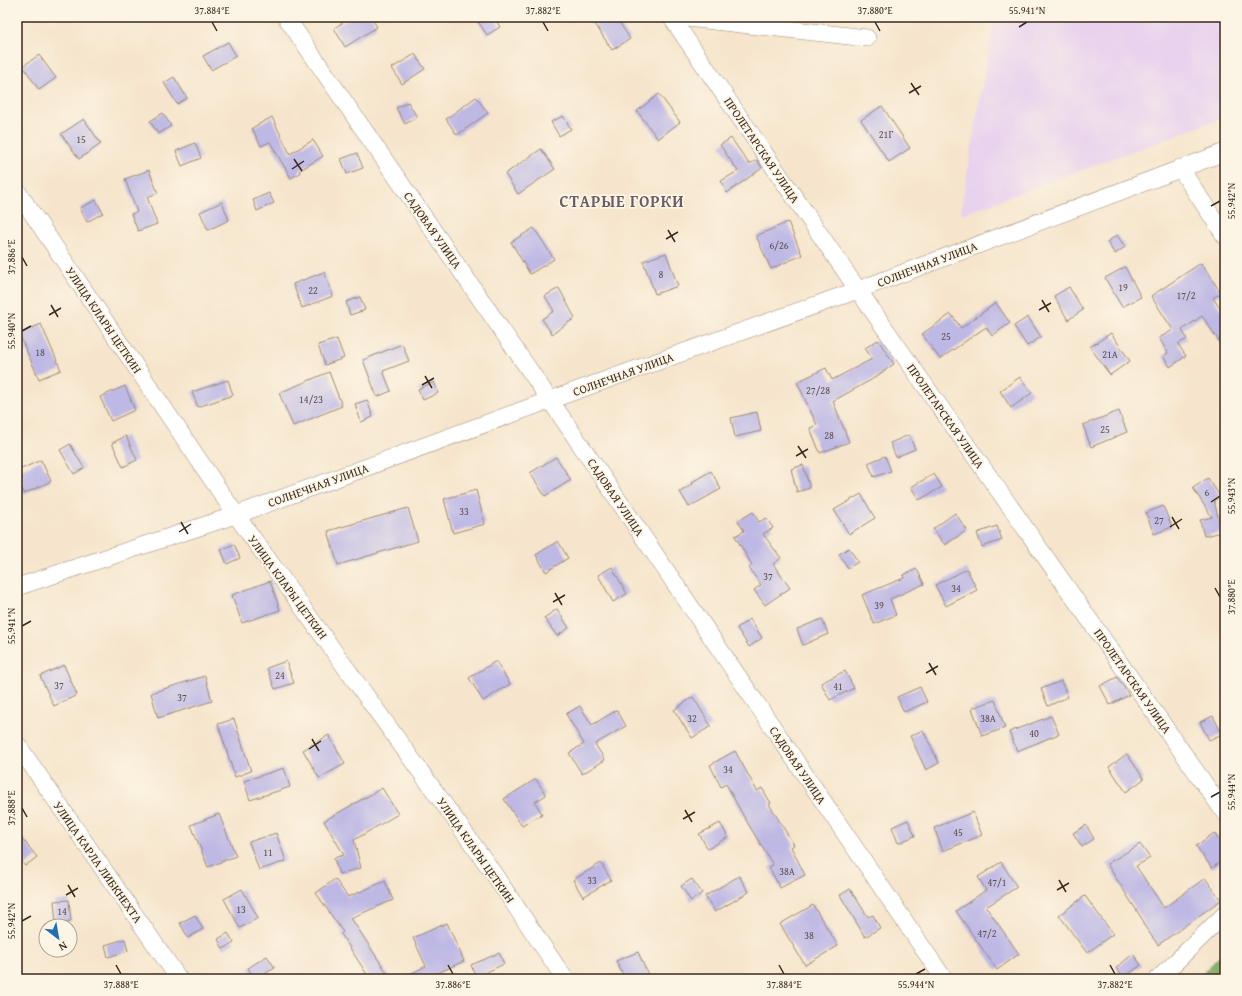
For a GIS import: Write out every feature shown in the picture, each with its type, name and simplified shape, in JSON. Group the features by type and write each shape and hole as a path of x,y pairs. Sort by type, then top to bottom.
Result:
{"street":[{"name":"САДОВАЯ УЛИЦА","path":"286,17 550,400 944,979"},
{"name":"ПРОЛЕТАРСКАЯ УЛИЦА","path":"671,17 858,290 1225,813"},
{"path":"678,17 867,38"},
{"name":"СОЛНЕЧНАЯ УЛИЦА","path":"17,587 236,515 550,400 858,290 1225,152"},
{"path":"1180,168 1225,236"},
{"name":"УЛИЦА КЛАРЫ ЦЕТКИН","path":"17,191 236,515 487,864 565,979"},
{"name":"УЛИЦА КАРЛА ЛИБКНЕХТА","path":"17,744 179,979"},
{"path":"1158,979 1225,914"}],"shaded area":[{"path":"994,17 1225,17 1225,117 960,215"}],"green space":[{"path":"1225,951 1225,979 1197,979"}],"building":[{"path":"352,17 371,17 377,27 345,47 334,28"},
{"path":"475,17 494,17 500,27 487,35"},
{"path":"600,17 616,17 630,39 612,50 593,21"},
{"path":"228,42 236,56 211,70 203,56"},
{"path":"415,54 425,69 402,84 392,68"},
{"path":"39,55 56,78 39,90 23,66"},
{"path":"174,77 187,98 177,104 164,83"},
{"path":"659,94 680,122 658,139 637,111"},
{"path":"476,97 488,113 457,135 446,119"},
{"path":"408,102 417,117 405,124 396,108"},
{"path":"882,106 910,148 889,162 861,120"},
{"path":"163,113 171,126 158,134 150,121"},
{"path":"563,116 571,129 559,136 551,122"},
{"path":"272,117 290,154 313,140 323,156 299,171 300,173 291,178 270,142 261,146 252,128"},
{"path":"84,119 101,144 79,159 61,134"},
{"path":"731,138 749,164 757,160 762,168 727,193 721,181 738,171 720,145"},
{"path":"195,143 201,158 182,166 176,151"},
{"path":"541,149 555,169 518,194 505,174"},
{"path":"357,153 363,168 347,174 341,159"},
{"path":"149,170 158,193 147,197 157,224 138,231 131,214 137,212 125,179"},
{"path":"269,193 274,203 257,211 253,200"},
{"path":"96,200 103,213 87,222 80,208"},
{"path":"222,202 229,220 208,230 200,212"},
{"path":"788,222 802,255 771,269 756,236"},
{"path":"534,228 554,259 530,274 511,242"},
{"path":"1117,235 1125,247 1115,254 1107,242"},
{"path":"666,253 678,286 655,294 643,261"},
{"path":"1201,263 1221,293 1213,298 1225,316 1225,350 1202,316 1182,330 1187,339 1178,344 1186,356 1170,367 1163,356 1168,353 1159,338 1173,330 1151,296"},
{"path":"1125,267 1141,297 1122,307 1105,278"},
{"path":"324,272 333,296 302,308 293,284"},
{"path":"1069,287 1083,310 1068,320 1054,296"},
{"path":"559,288 575,318 552,334 542,319 554,311 545,296"},
{"path":"360,297 365,310 350,315 346,302"},
{"path":"996,303 1010,323 992,336 986,327 940,359 922,334 951,314 961,328"},
{"path":"1028,317 1041,337 1027,346 1014,326"},
{"path":"41,324 61,370 39,379 19,334"},
{"path":"1111,333 1130,361 1110,375 1090,347"},
{"path":"337,339 344,358 325,365 318,345"},
{"path":"878,340 894,364 871,380 833,401 849,442 820,453 810,428 817,425 797,382 826,368 832,380 872,359 865,348"},
{"path":"402,344 409,361 383,371 391,391 377,397 363,360"},
{"path":"329,372 342,406 293,426 279,393"},
{"path":"1020,377 1032,393 1011,408 1000,391"},
{"path":"228,380 233,395 198,407 192,392"},
{"path":"434,382 438,393 423,400 418,389"},
{"path":"125,386 135,410 111,421 100,397"},
{"path":"367,400 373,417 361,422 355,404"},
{"path":"1119,411 1127,432 1091,447 1083,425"},
{"path":"757,412 761,431 735,437 731,418"},
{"path":"909,435 915,449 896,457 890,443"},
{"path":"126,436 137,460 123,467 112,443"},
{"path":"70,444 84,468 74,474 60,450"},
{"path":"885,456 891,471 874,477 868,463"},
{"path":"556,457 571,480 545,496 530,473"},
{"path":"41,460 51,481 24,494 17,478 17,471"},
{"path":"803,465 810,488 797,492 791,469"},
{"path":"711,471 721,489 689,507 680,492 693,484 692,482"},
{"path":"934,474 942,487 919,500 911,487"},
{"path":"1208,478 1220,496 1214,501 1222,532 1204,536 1200,520 1212,517 1193,488"},
{"path":"476,490 485,524 453,533 444,499"},
{"path":"861,494 875,518 849,534 834,510"},
{"path":"1163,506 1172,527 1154,534 1146,513"},
{"path":"408,508 418,541 338,565 328,531"},
{"path":"753,512 759,522 766,518 773,528 763,534 781,558 773,564 790,588 765,605 754,590 761,585 749,568 752,565 735,536 744,531 738,521"},
{"path":"955,513 967,530 945,545 933,529"},
{"path":"997,526 1002,540 982,547 977,533"},
{"path":"558,541 568,558 546,572 536,555"},
{"path":"234,544 240,558 227,564 221,550"},
{"path":"849,548 858,562 848,568 839,554"},
{"path":"612,567 627,594 613,602 598,575"},
{"path":"917,569 924,584 890,599 896,615 874,624 862,595 904,578 903,575"},
{"path":"967,569 977,590 946,606 935,585"},
{"path":"270,581 280,610 242,623 232,595"},
{"path":"557,609 569,628 557,636 544,618"},
{"path":"750,619 762,638 749,647 737,628"},
{"path":"822,619 828,634 803,645 797,629"},
{"path":"286,661 294,683 275,689 267,668"},
{"path":"496,661 510,684 483,701 469,678"},
{"path":"64,665 77,695 54,706 40,676"},
{"path":"845,671 854,688 830,700 821,683"},
{"path":"205,676 212,701 158,718 151,693"},
{"path":"1117,677 1129,695 1110,705 1100,686"},
{"path":"1061,681 1068,697 1048,706 1041,689"},
{"path":"920,687 927,702 904,712 897,697"},
{"path":"693,697 711,726 692,738 674,710"},
{"path":"995,700 1005,728 982,736 972,708"},
{"path":"580,706 592,725 617,710 626,726 595,744 605,760 582,774 569,753 584,744 566,714"},
{"path":"1051,716 1059,734 1017,751 1009,732"},
{"path":"1213,716 1222,734 1209,740 1200,722"},
{"path":"234,719 251,771 235,777 218,724"},
{"path":"923,730 939,763 926,770 910,736"},
{"path":"329,735 345,764 319,778 303,750"},
{"path":"735,751 757,791 762,788 771,803 769,804 794,845 791,847 805,875 780,888 769,867 773,865 726,784 721,787 710,765"},
{"path":"1127,754 1144,779 1126,792 1109,767"},
{"path":"284,768 290,787 250,800 244,781"},
{"path":"536,779 546,795 535,802 542,814 522,826 504,799"},
{"path":"382,788 398,814 354,840 361,868 339,874 334,858 344,855 324,821"},
{"path":"973,812 982,835 943,851 934,828"},
{"path":"219,814 236,856 208,867 191,825"},
{"path":"908,820 915,836 898,843 892,827"},
{"path":"720,823 728,837 708,849 699,834"},
{"path":"1086,825 1094,839 1082,847 1073,833"},
{"path":"17,832 37,857 25,866 17,856"},
{"path":"276,833 286,861 259,870 249,842"},
{"path":"1214,833 1225,848 1225,859 1212,868 1196,846"},
{"path":"1140,844 1150,858 1136,866 1164,908 1205,878 1221,900 1158,945 1143,924 1144,922 1107,864"},
{"path":"1001,862 1017,887 986,907 1019,954 997,970 956,911 986,890 978,877"},
{"path":"601,863 611,880 583,897 573,880"},
{"path":"739,876 749,892 715,912 705,896"},
{"path":"335,879 348,897 385,881 393,900 351,918 391,979 370,979 341,934 343,932 316,893"},
{"path":"692,879 702,893 691,901 681,886"},
{"path":"242,889 258,918 240,928 224,899"},
{"path":"850,889 868,917 873,915 880,928 865,937 840,895"},
{"path":"1085,896 1113,934 1087,953 1059,915"},
{"path":"69,900 71,918 56,918 54,901"},
{"path":"813,905 838,946 805,965 780,924"},
{"path":"195,915 203,929 188,938 180,923"},
{"path":"447,923 464,961 425,979 400,979 426,966 413,938"},
{"path":"228,933 234,943 223,949 218,939"},
{"path":"125,939 128,951 108,957 105,945"},
{"path":"638,952 650,979 625,979 616,961"},
{"path":"499,953 504,964 476,977 471,965"},
{"path":"1133,954 1141,965 1124,978 1116,968"},
{"path":"267,956 275,968 255,979 248,968"}],"district":[{"name":"СТАРЫЕ ГОРКИ","path":"622,201"}]}
